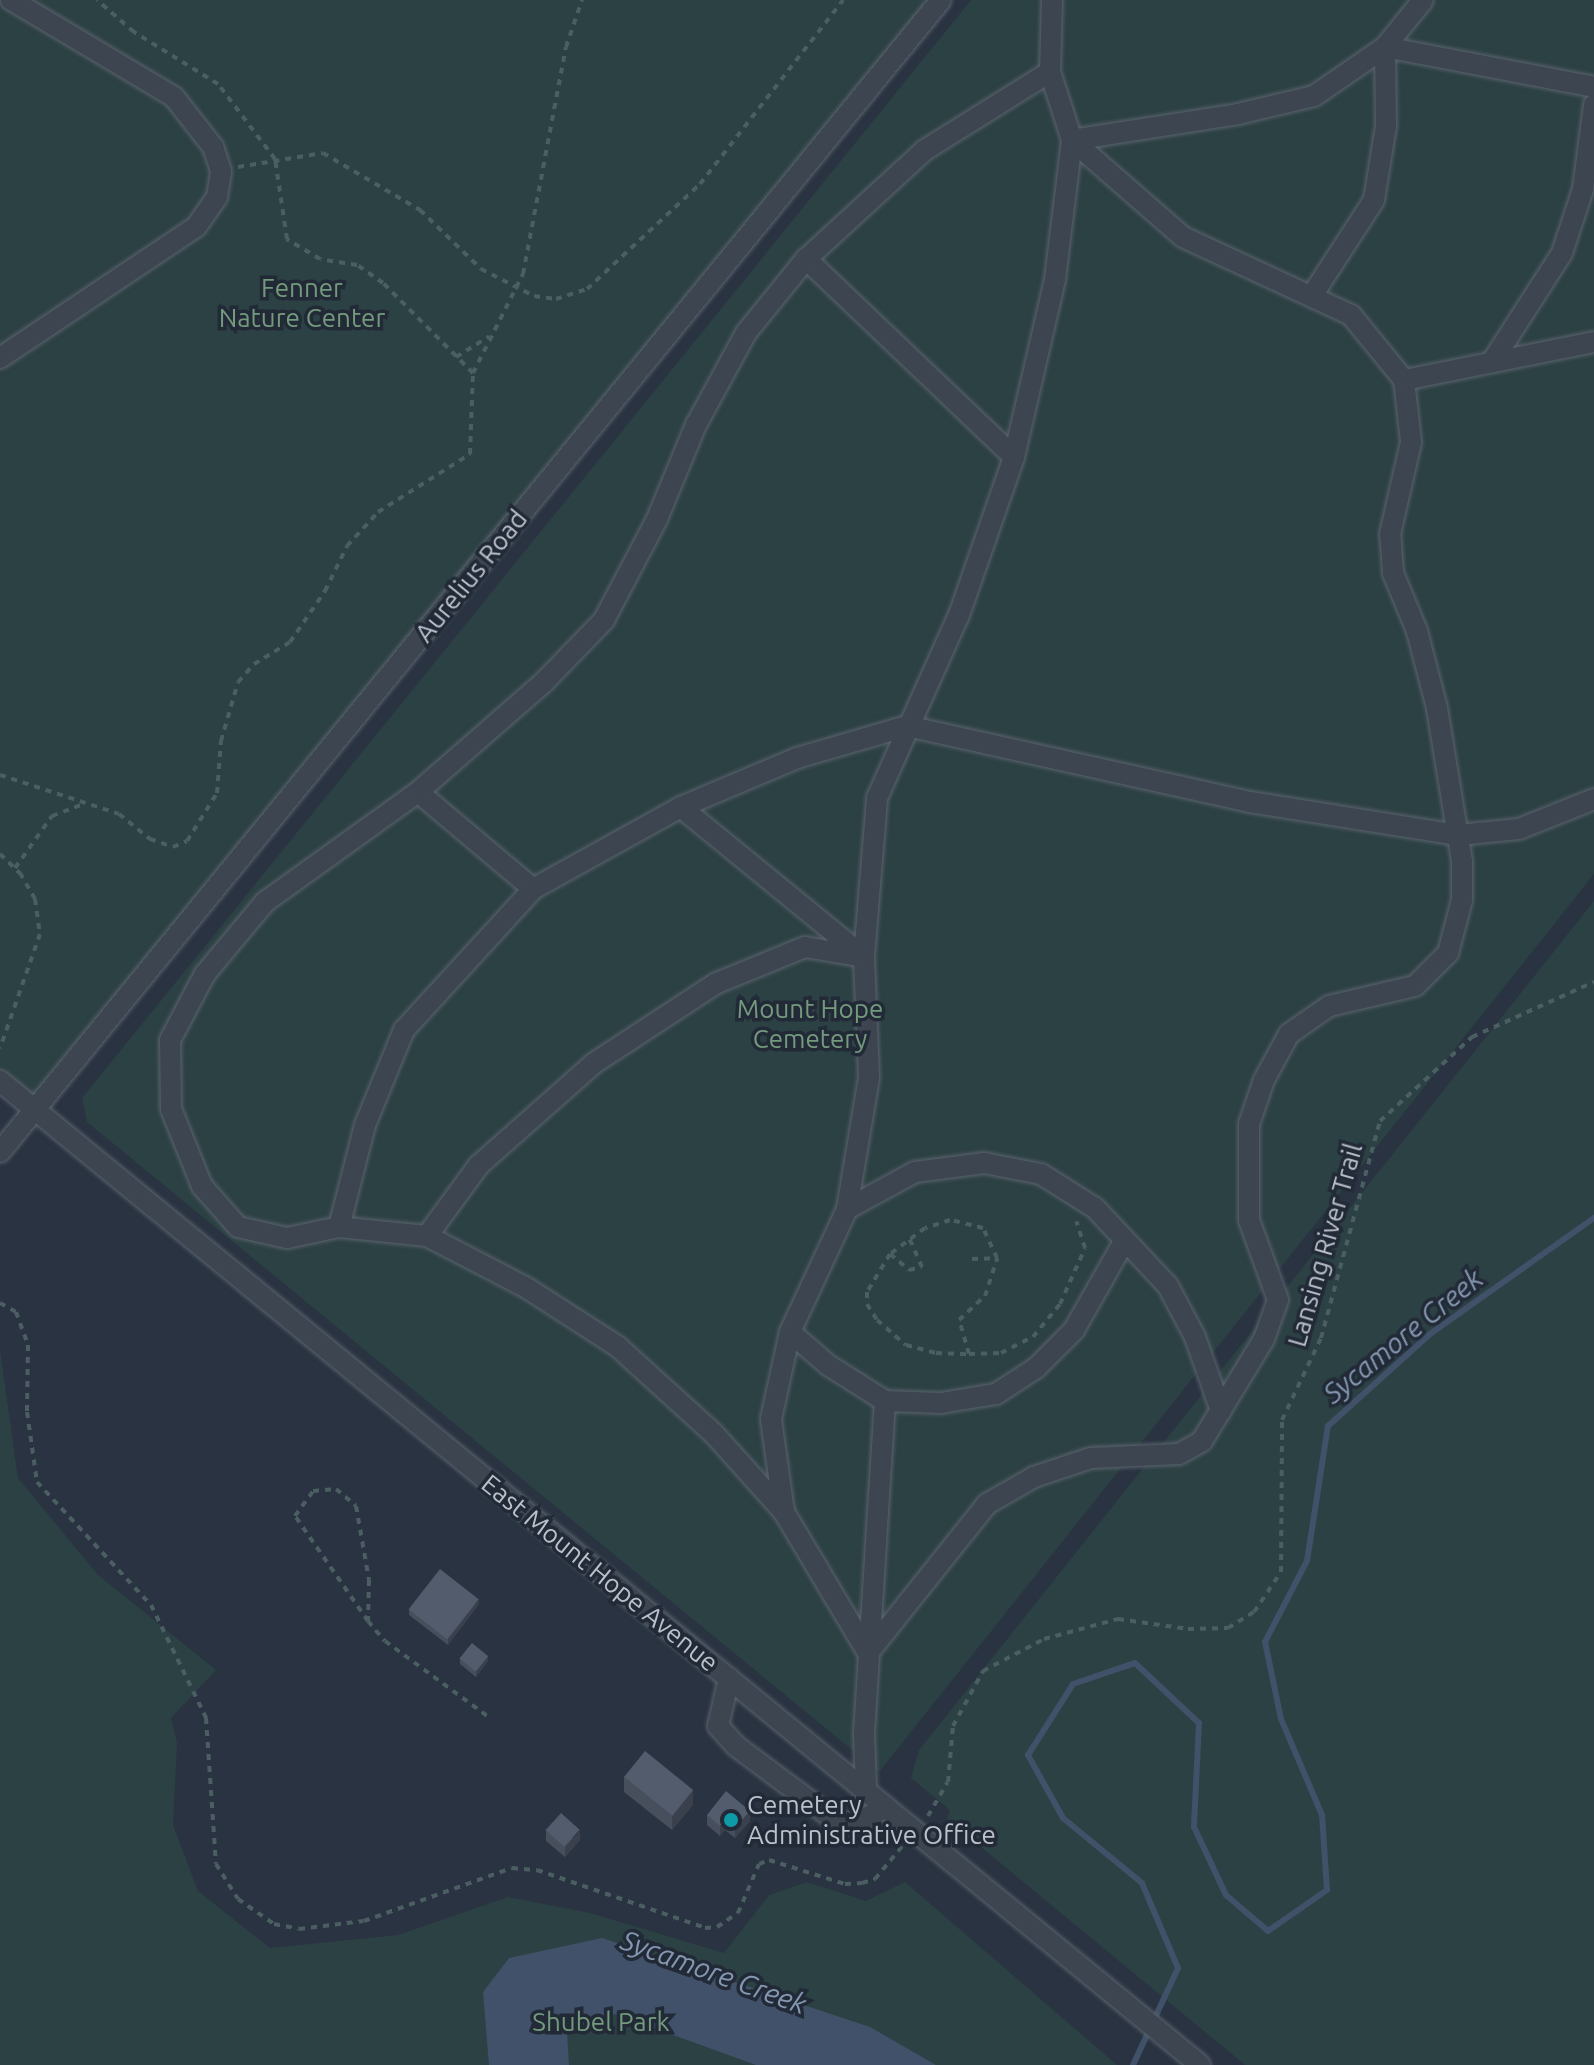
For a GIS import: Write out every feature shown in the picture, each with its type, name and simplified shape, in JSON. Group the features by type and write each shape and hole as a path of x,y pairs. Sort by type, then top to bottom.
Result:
{"street":[{"path":"0,358 196,227 217,197 221,171 213,147 174,97 11,0"},
{"name":"Aurelius Road","path":"0,1152 941,0"},
{"path":"784,1512 771,1419 790,1332 847,1209 869,1077 864,957 877,798 959,615 1014,457 1055,279 1072,140 1050,72 1052,0"},
{"path":"1072,140 1238,114 1314,96 1385,47 1423,0"},
{"path":"1385,47 1594,87"},
{"path":"1313,294 1374,200 1386,126 1385,47"},
{"path":"868,1653 784,1512 713,1433 617,1346 527,1288 427,1236 339,1227 287,1238 238,1227 202,1186 171,1109 170,1040 205,974 265,902 418,792 544,682 604,620 657,519 696,425 746,333 806,259 925,150 1050,72"},
{"path":"1492,362 1562,253 1583,189 1594,105"},
{"path":"868,1653 987,1504 1034,1477 1091,1458 1179,1454 1202,1441 1264,1339 1278,1300 1249,1220 1249,1124 1264,1080 1289,1034 1329,1006 1415,986 1448,953 1462,900 1458,835 1437,708 1417,631 1393,573 1390,534 1411,442 1404,380 1351,315 1313,294 1233,263 1183,237 1072,140"},
{"path":"806,259 1014,457"},
{"path":"1404,380 1594,342"},
{"path":"339,1227 365,1125 404,1030 533,889 681,807 797,758 907,726 1250,802 1458,835 1519,829 1594,799"},
{"path":"418,792 533,889"},
{"path":"681,807 864,957"},
{"path":"427,1236 479,1165 581,1074 705,991 805,947 864,957"},
{"name":"East Mount Hope Avenue","path":"0,1081 866,1788 1200,2065"},
{"path":"847,1209 915,1172 984,1163 1041,1174 1095,1208 1168,1286 1195,1337 1221,1411"},
{"path":"790,1332 828,1365 885,1401 941,1403 996,1394 1036,1368 1074,1330 1125,1240"},
{"path":"866,1788 868,1653 885,1401"},
{"path":"729,1678 718,1726 736,1746 839,1823 857,1823 886,1807"}],"path":[{"path":"97,0 134,32 218,84 275,159 287,239 320,259 357,265 370,274 402,298 473,373"},
{"path":"0,775 119,814 150,839 173,847 187,841 217,793 226,713 238,682 254,664 290,642 325,591 347,546 378,512 470,454 473,373 523,274 566,47 582,0"},
{"path":"221,171 275,159 323,153 370,177 420,210 481,269 514,287 556,299 587,289 700,184 843,0"},
{"path":"456,357 491,335"},
{"path":"15,868 52,816 86,803"},
{"path":"0,854 15,868 35,899 40,934 0,1048"},
{"name":"Lansing River Trail","path":"929,1815 948,1782 953,1726 983,1671 1044,1639 1118,1619 1188,1629 1228,1628 1254,1612 1281,1572 1282,1420 1321,1338 1380,1121 1472,1037 1594,982"},
{"path":"969,1354 959,1320 985,1296 997,1258 983,1228 950,1220 909,1238 890,1254 867,1292 867,1304 877,1320 906,1345 936,1353 969,1354 1001,1353 1033,1337 1060,1304 1085,1248 1069,1212"},
{"path":"890,1254 909,1270 922,1267 909,1238"},
{"path":"972,1259 997,1258"},
{"path":"0,1303 16,1312 28,1345 27,1412 37,1482 151,1605 206,1718 216,1864 238,1899 274,1924 299,1929 364,1921 512,1868 537,1870 705,1928 717,1927 738,1913 759,1864 769,1860 806,1868 845,1884 875,1879 897,1854"},
{"path":"368,1621 369,1580 356,1506 336,1489 313,1491 295,1516 368,1621 385,1641 490,1718"}],"green space":[{"name":"Fenner Nature Center","path":"0,0 941,0 35,1111 0,1081"},
{"name":"Mount Hope Cemetery","path":"971,0 1594,0 1594,874 879,1772 87,1122 82,1098"},
{"path":"1594,901 1594,2065 1245,2065 947,1819 950,1810 911,1778 919,1750"},
{"name":"Shubel Park","path":"0,1350 18,1478 98,1575 216,1670 171,1718 177,1743 173,1825 198,1891 270,1948 398,1935 508,1897 590,1913 724,1953 769,1895 807,1882 866,1901 905,1882 1117,2065 0,2065"}],"water":[{"path":"602,1938 870,2027 936,2065 756,2065 615,2014 567,2031 569,2065 489,2065 483,1992 509,1958"}],"building":[{"path":"440,1569 479,1599 447,1639 409,1609"},
{"path":"472,1643 488,1656 476,1672 459,1659"},
{"path":"645,1751 693,1790 672,1816 624,1777"},
{"path":"726,1791 750,1811 735,1828 725,1819 720,1826 707,1815"},
{"path":"561,1813 580,1830 564,1847 546,1830"}],"waterway":[{"name":"Sycamore Creek","path":"1133,2065 1178,1968 1142,1883 1063,1818 1028,1755 1073,1684 1135,1663 1199,1723 1194,1827 1226,1895 1268,1931 1327,1890 1322,1815 1281,1719 1265,1642 1307,1561 1328,1426 1430,1334 1594,1218"}],"place":[{"name":"Cemetery Administrative Office","path":"731,1820"}]}
